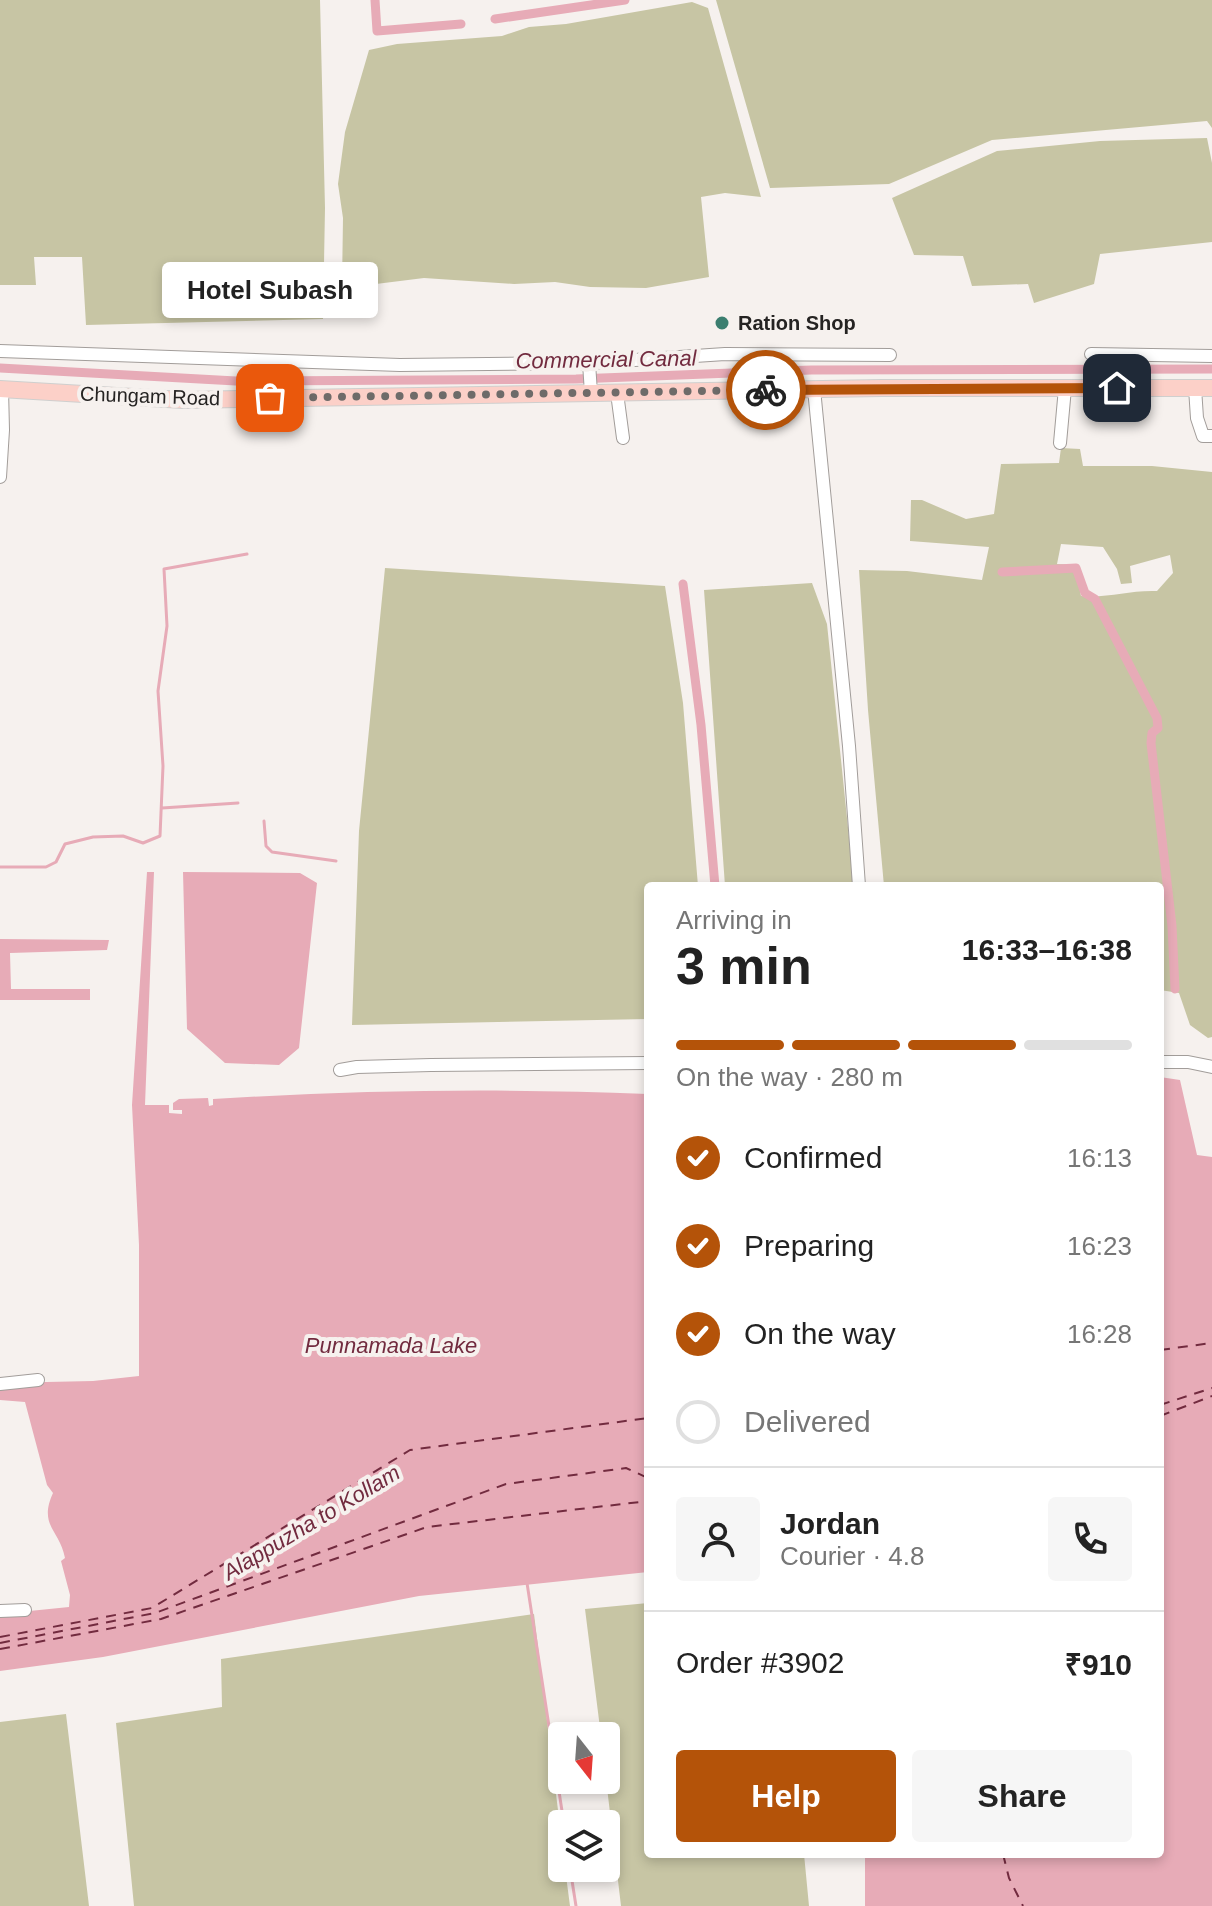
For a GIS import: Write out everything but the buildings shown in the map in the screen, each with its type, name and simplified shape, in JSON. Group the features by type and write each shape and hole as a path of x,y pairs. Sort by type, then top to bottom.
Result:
{"main road":[{"name":"Chungam Road","path":"1,389 183,400 590,390 617,393 1204,388"}],"street":[{"path":"0,351 400,365 589,365 710,355 890,355"},
{"path":"1091,354 1212,356"},
{"path":"589,365 590,390"},
{"path":"1060,443 1065,388"},
{"path":"1204,388 1197,418 1203,436 1212,436"},
{"path":"0,477 3,430 1,389"},
{"path":"814,389 849,746 859,882"},
{"path":"617,393 623,438"},
{"path":"1164,1062 1188,1062 1212,1067"},
{"path":"340,1070 401,1066 644,1063"},
{"path":"0,1384 38,1380"},
{"path":"0,1611 25,1610"}],"shaded area":[{"path":"0,0 320,0 325,208 323,319 86,325 82,257 34,257 36,285 0,285"},
{"path":"716,0 1212,0 1212,128 1207,121 992,140 889,184 770,188"},
{"path":"692,2 708,8 761,197 725,193 701,197 709,277 646,288 424,278 360,286 342,285 343,218 338,184 345,132 369,50 397,44 502,36 529,27 566,24"},
{"path":"1207,138 1212,163 1212,242 1100,254 1094,284 1034,303 1028,284 972,286 963,256 914,255 892,198 997,151 1100,141"},
{"path":"1061,448 1080,449 1083,466 1152,466 1212,472 1212,1037 1208,1038 1190,1025 1179,993 1164,991 1164,882 884,882 859,570 907,571 982,580 989,547 910,541 911,500 922,500 966,519 994,514 1001,464 1059,463","holes":["1061,544 1103,547 1117,569 1121,584 1132,583 1130,566 1170,555 1173,573 1157,591 1081,596 1075,565 1057,564"]},
{"path":"385,568 665,586 683,703 698,882 644,882 644,1019 352,1025 359,831"},
{"path":"812,583 827,624 854,882 725,882 704,590"},
{"path":"644,1603 644,1858 804,1858 809,1906 621,1906 618,1882 620,1810 610,1810 608,1794 620,1794 620,1722 599,1722 585,1609"},
{"path":"534,1614 548,1728 548,1794 556,1794 558,1810 548,1810 548,1882 567,1882 570,1906 134,1906 116,1723 222,1707 221,1659"},
{"path":"66,1714 89,1906 0,1906 0,1722"}],"water":[{"name":"Punnamada Lake","path":"147,872 154,872 145,1105 169,1105 169,1113 182,1114 182,1110 173,1110 173,1103 179,1099 208,1098 209,1106 213,1105 213,1099 376,1092 644,1094 644,1572 419,1596 103,1657 0,1671 0,1614 69,1607 70,1595 61,1561 65,1558 49,1521 49,1504 53,1493 47,1485 25,1402 0,1400 0,1383 93,1381 139,1376 139,1245 132,1105"},
{"path":"183,872 300,873 317,883 299,1048 279,1065 225,1063 187,1029"},
{"path":"0,939 109,940 107,950 10,953 11,989 90,989 90,1000 0,1000"},
{"path":"1164,1078 1180,1080 1197,1155 1212,1157 1212,1906 865,1906 865,1858 1164,1858"}],"waterway":[{"path":"375,0 377,31 461,24"},
{"path":"495,19 625,0"},
{"name":"Commercial Canal","path":"0,368 236,381 576,379 811,370 1212,369"},
{"path":"0,867 46,867 56,862 65,844 93,837 123,836 143,843 160,836 163,766 158,691 167,626 164,569 247,554"},
{"path":"1002,572 1076,568 1085,593 1095,599 1157,718 1158,728 1152,733 1151,743 1172,926 1175,989"},
{"path":"683,584 701,725 715,882"},
{"path":"162,808 238,803"},
{"path":"264,821 266,846 272,852 336,861"},
{"path":"527,1583 562,1810"},
{"path":"572,1882 576,1906"}],"ferry route":[{"path":"1164,1349 1212,1343"},
{"path":"1164,1404 1212,1388"},
{"path":"1164,1414 1212,1396"},
{"path":"0,1637 152,1608 410,1450 644,1419"},
{"path":"0,1643 155,1613 506,1484 626,1468 644,1476"},
{"path":"0,1649 161,1619 427,1527 644,1501"},
{"path":"1004,1858 1009,1878 1023,1906"}],"way so far":[{"path":"270,398 766,390"}],"place":[{"name":"Ration Shop","path":"722,323"},
{"name":"Hotel Subash","path":"270,398"}],"route":[{"path":"766,390 1117,388"}],"water label":[{"name":"Alappuzha to Kollam","path":"311,1522"}]}
